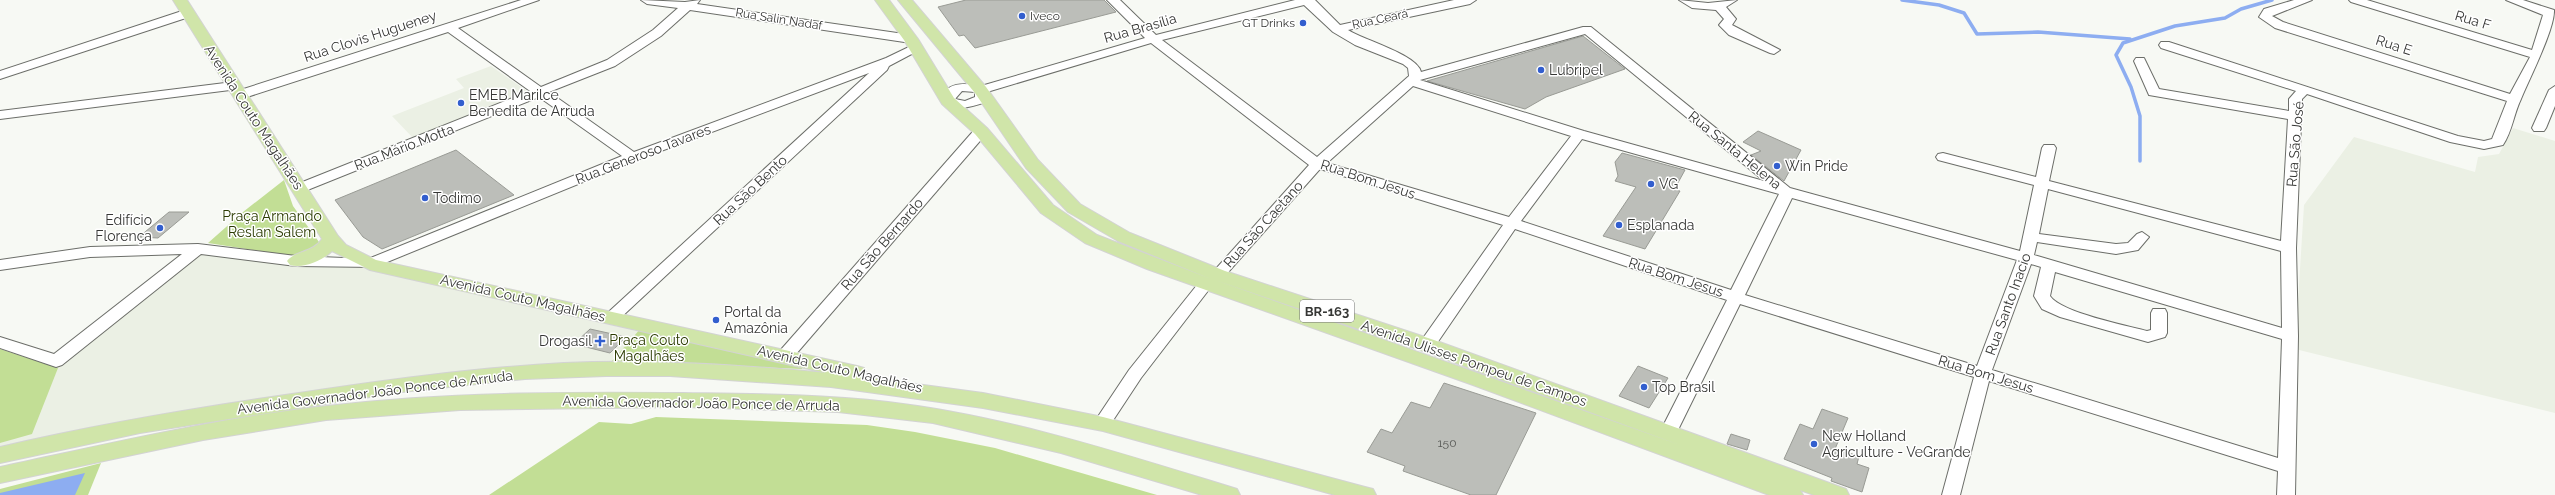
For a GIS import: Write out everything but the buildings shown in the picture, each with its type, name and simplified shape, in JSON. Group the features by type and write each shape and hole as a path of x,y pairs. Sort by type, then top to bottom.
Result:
{"main road":[{"name":"Avenida Ulisses Pompeu de Campos","path":"882,0 914,44 948,101 981,131 1047,209 1091,239 1153,265 1212,279 1427,345 1669,432 1838,495"},
{"name":"Avenida Ulisses Pompeu de Campos","path":"905,0 981,90 1032,164 1074,208 1124,237 1212,279 1792,495"},
{"name":"Avenida Couto Magalhães","path":"184,6 236,91 300,188 330,239 340,248 370,264 999,404"},
{"path":"296,261 318,253 328,245 330,239"},
{"name":"Avenida Governador João Ponce de Arruda","path":"0,455 133,427 318,397 510,375 605,369 785,376 863,384 999,404 1102,424 1365,495"},
{"name":"Avenida Governador João Ponce de Arruda","path":"0,475 245,426 327,413 500,400 803,402 891,410 981,426 1080,449 1229,495"}],"street":[{"name":"Rua Clovis Hugueney","path":"0,114 236,91 449,27 533,0"},
{"name":"Rua Salin Nadaf","path":"647,0 691,3 914,44"},
{"name":"Rua Bom Jesus","path":"1113,0 1154,39 1317,164 1512,223 1734,297 2286,468"},
{"path":"1307,0 1337,29 1359,42 1407,61 1414,67 1413,79 1579,134 1787,193 2026,258 2290,336"},
{"name":"Rua Brasília","path":"981,90 1154,39 1307,0"},
{"name":"Rua Ceará","path":"1337,29 1470,0"},
{"path":"1685,0 1705,7 1720,7 1731,0"},
{"name":"Rua E","path":"2306,0 2268,12 2266,17 2279,25 2514,99"},
{"name":"Rua F","path":"2355,0 2537,55"},
{"path":"2512,0 2552,14"},
{"name":"Rua Mário Motta","path":"300,188 543,92 610,63 657,33 691,3"},
{"path":"0,75 184,6"},
{"path":"1720,7 1730,19 1725,25 1733,32 1774,50"},
{"name":"Rua São José","path":"2286,495 2290,336 2288,248 2296,99 2304,89 2455,139 2484,145 2498,142 2514,99 2537,55 2552,14"},
{"path":"449,27 543,92 632,158"},
{"name":"Rua São Caetano","path":"1102,424 1134,374 1212,279 1317,164 1413,79 1587,30"},
{"name":"Rua Santa Helena","path":"1587,30 1787,193 1734,297 1669,432"},
{"name":"Rua Generoso Tavares","path":"370,264 632,158 890,61 914,44"},
{"path":"2165,45 2304,89"},
{"name":"Rua São Bento","path":"610,318 890,61"},
{"path":"2140,61 2154,92 2295,116"},
{"path":"974,87 981,90 981,99 974,103 958,105 948,101 949,94 958,88 974,87"},
{"path":"2539,128 2550,116 2555,90"},
{"name":"Rua São Bernardo","path":"784,357 981,131"},
{"path":"1427,345 1512,223 1579,134"},
{"name":"Rua Santo Inacio","path":"1951,495 1983,373 2026,258 2043,183 2049,148"},
{"path":"1943,157 2288,248"},
{"path":"2031,237 2116,249 2133,247 2142,237"},
{"path":"0,265 90,252 198,249 296,261 370,264"},
{"path":"0,342 56,361 198,249"},
{"path":"2049,265 2042,296 2048,305 2060,310 2148,336 2159,333 2159,313"}],"shaded area":[{"name":"EMEB Marilce Benedita de Arruda","path":"491,66 527,91 413,138 392,116 464,88 456,79"},
{"path":"2513,128 2555,141 2555,413 2295,349 2304,205 2354,137 2475,172 2478,157 2499,154"},
{"path":"200,253 274,262 359,267 587,320 843,375 762,371 401,380 310,391 229,404 0,450 0,349 54,366"}],"green space":[{"name":"Praça Armando Reslan Salem","path":"284,180 293,206 319,242 316,247 292,256 208,243 243,212"},
{"name":"Praça Couto Magalhães","path":"641,328 802,366 802,369 612,361"},
{"path":"0,349 58,368 32,434 0,443"},
{"path":"656,417 867,425 915,432 995,448 1157,495 489,495 599,422 631,424"},
{"path":"101,463 88,495 0,495 0,489"}],"water":[{"path":"85,473 75,495 0,495 0,493"}],"waterway":[{"path":"1902,0 1939,5 1964,13 1977,34 2038,32 2130,39"},
{"path":"2140,161 2140,116 2131,87 2116,55 2123,43 2175,26 2225,18 2241,9 2272,0"}],"place":[{"name":"Iveco","path":"1022,16"},
{"name":"GT Drinks","path":"1303,23"},
{"name":"Lubripel","path":"1541,70"},
{"name":"EMEB Marilce Benedita de Arruda","path":"461,103"},
{"name":"Win Pride","path":"1777,166"},
{"name":"VG","path":"1651,184"},
{"name":"Todimo","path":"425,198"},
{"name":"Esplanada","path":"1619,225"},
{"name":"Edifício Florença","path":"160,228"},
{"name":"Portal da Amazônia","path":"716,320"},
{"name":"Drogasil","path":"600,341"},
{"name":"Top Brasil","path":"1644,387"},
{"name":"New Holland Agriculture - VeGrande","path":"1814,444"}]}
